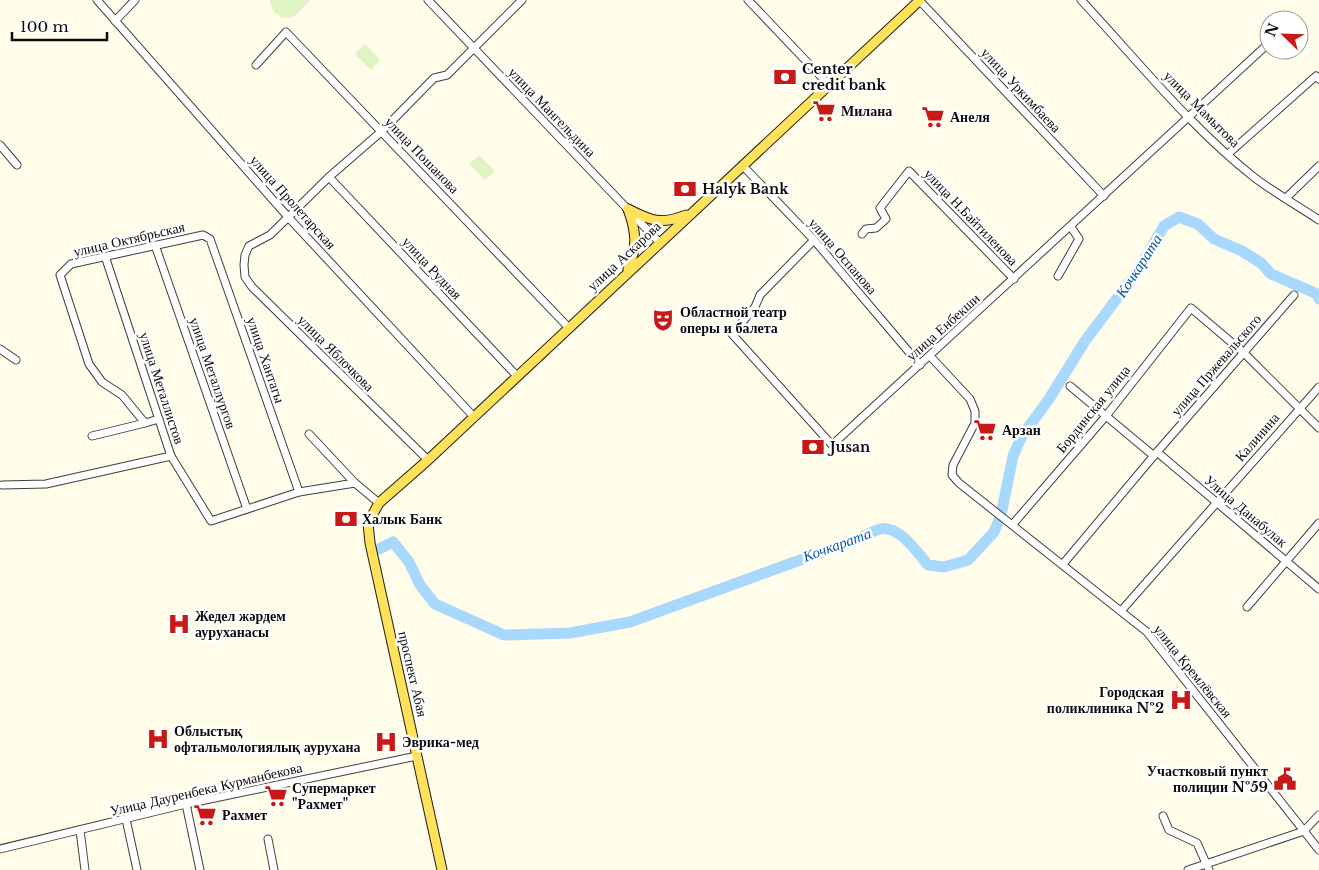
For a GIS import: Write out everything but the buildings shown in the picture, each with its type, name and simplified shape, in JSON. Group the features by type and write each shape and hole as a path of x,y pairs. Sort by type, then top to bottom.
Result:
{"main road":[{"name":"улица Аскарова","path":"370,543 368,523 379,502 428,460 920,0"},
{"path":"628,209 656,221 667,222 691,213"},
{"path":"626,274 633,258 636,238 635,227 628,209"},
{"name":"проспект Абая","path":"370,543 442,870"}],"street":[{"name":"улица Пролетарская","path":"97,0 288,217 474,417"},
{"path":"115,21 135,0"},
{"name":"улица Мангельдина","path":"428,0 659,242"},
{"path":"288,217 329,177 382,131 434,78 447,75 522,0"},
{"path":"748,0 828,86"},
{"name":"улица Уркимбаева","path":"920,0 1104,196"},
{"name":"улица Мамытова","path":"1081,0 1190,118 1228,154 1255,178 1319,220"},
{"name":"улица Пошанова","path":"256,65 286,32 569,328"},
{"name":"улица Енбекши","path":"814,240 760,295 754,307 732,334 832,445 1190,118 1259,52"},
{"path":"1228,154 1316,76 1319,79"},
{"path":"0,145 17,165"},
{"name":"улица Оспанова","path":"743,166 814,240 920,365"},
{"path":"1286,198 1319,166"},
{"name":"улица Н.Байтиленова","path":"862,234 866,229 876,228 886,219 880,208 909,171 1014,279"},
{"name":"улица Рудная","path":"329,177 517,376"},
{"name":"улица Яблочкова","path":"288,217 270,235 250,246 245,255 245,277 252,287 428,460"},
{"path":"1058,276 1079,239 1071,227"},
{"name":"улица Октябрьская","path":"145,423 122,395 102,382 90,364 60,275 71,264 154,245 207,236"},
{"name":"улица Хантагы","path":"207,236 299,492"},
{"name":"улица Металлургов","path":"154,245 247,509"},
{"name":"улица Металлистов","path":"105,256 172,456 211,521 247,509"},
{"name":"улица Пржевальского","path":"1063,564 1155,454 1294,295"},
{"name":"Бординская улица","path":"1013,524 1106,416 1191,308 1244,353"},
{"path":"0,349 16,360"},
{"path":"1244,353 1319,428"},
{"name":"улица Кремлёвская","path":"930,356 970,399 975,410 975,422 953,466 952,475 959,483 1024,532 1147,632 1319,850"},
{"name":"Улица Данабулак","path":"1070,386 1216,503 1319,589"},
{"name":"Калинина","path":"1121,611 1319,387"},
{"path":"92,436 160,420"},
{"path":"309,434 355,483 379,502"},
{"path":"2,485 46,484 172,456"},
{"path":"247,509 299,492 355,483"},
{"path":"1247,607 1319,523"},
{"name":"Улица Дауренбека Курманбекова","path":"0,849 186,804 417,756"},
{"path":"186,804 200,870"},
{"path":"1188,870 1208,867 1304,831 1319,815"},
{"path":"1163,816 1169,830 1197,843 1208,867"},
{"path":"126,818 137,870"},
{"path":"80,830 85,870"},
{"path":"268,839 274,870"}],"green space":[{"path":"269,0 310,0 295,16 282,18 274,12"},
{"path":"365,44 380,60 371,70 355,54"},
{"path":"479,155 495,171 485,180 469,164"}],"waterway":[{"name":"Кочкарата","path":"379,549 393,542 409,562 420,585 435,604 504,635 570,633 630,622 858,539 880,529 894,531 907,540 928,565 944,567 968,560 994,532 1001,515 1013,456 1022,436 1049,399 1085,341 1139,269 1164,226 1179,217 1198,224 1214,239 1242,251 1261,263 1271,274 1317,294 1319,299"}],"place":[{"name":"Center credit bank","path":"785,77"},
{"name":"Милана","path":"824,111"},
{"name":"Анеля","path":"933,117"},
{"name":"Halyk Bank","path":"685,189"},
{"name":"Областной театр оперы и балета","path":"663,320"},
{"name":"Арзан","path":"985,430"},
{"name":"Jusan","path":"813,447"},
{"name":"Халык Банк","path":"346,519"},
{"name":"Жедел жәрдем ауруханасы","path":"179,624"},
{"name":"Городская поликлиника №2","path":"1181,700"},
{"name":"Облыстық офтальмологиялық аурухана","path":"158,739"},
{"name":"Эврика-мед","path":"386,742"},
{"name":"Участковый пункт полиции №59","path":"1285,779"},
{"name":"Супермаркет \"Рахмет\"","path":"276,796"},
{"name":"Рахмет","path":"205,815"}]}
